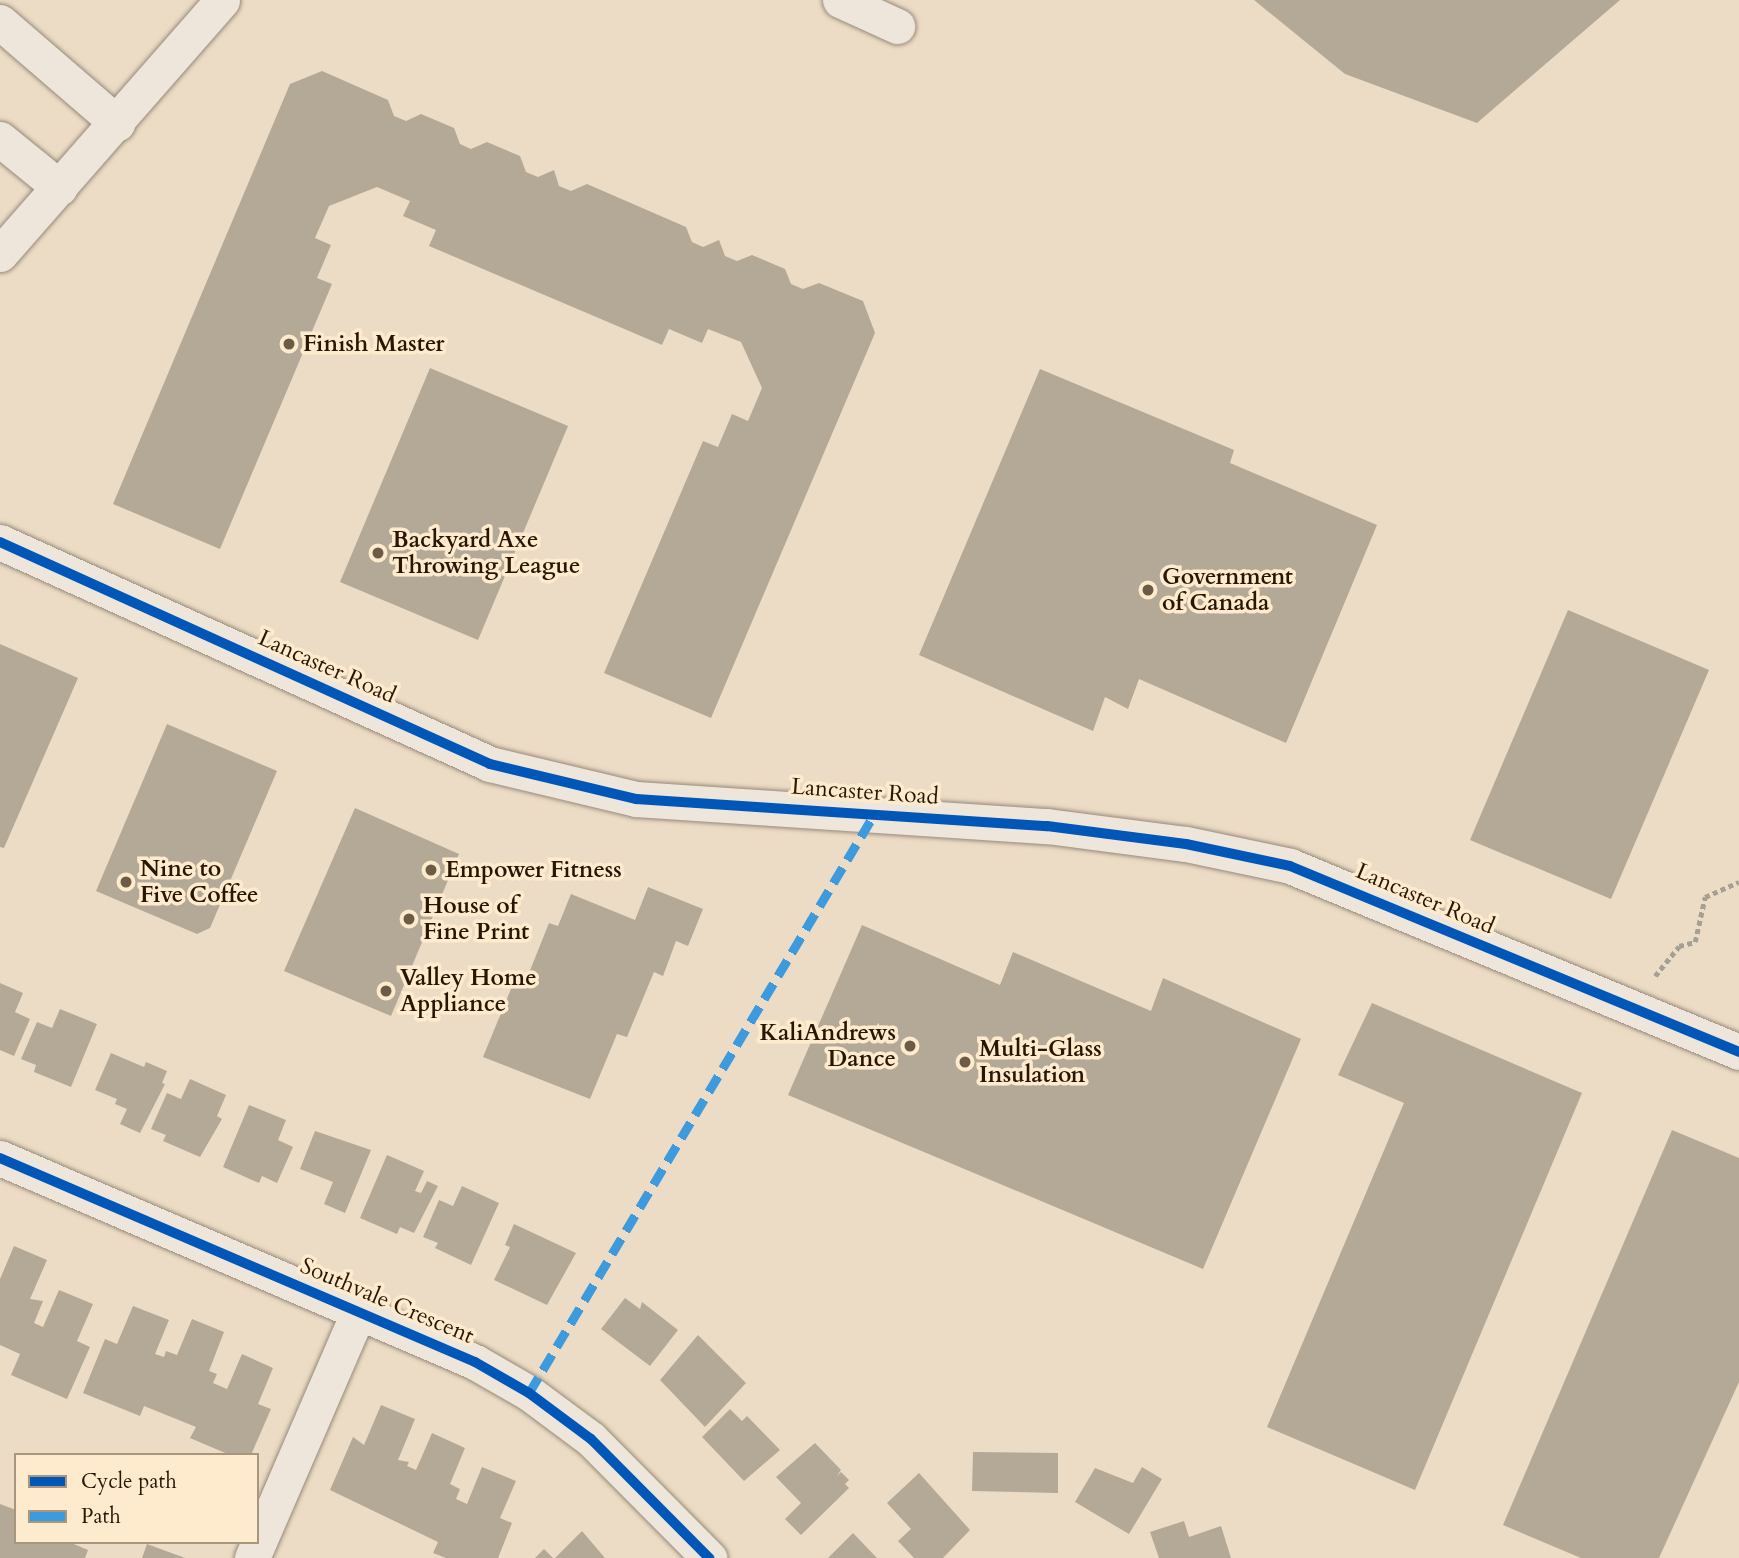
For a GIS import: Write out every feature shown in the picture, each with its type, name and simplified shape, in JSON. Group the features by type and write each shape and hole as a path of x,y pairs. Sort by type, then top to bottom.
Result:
{"street":[{"path":"0,254 222,0"},
{"path":"840,0 897,26"},
{"path":"0,22 117,123"},
{"path":"0,139 60,188"},
{"name":"Lancaster Road","path":"0,542 490,764 636,799 1047,826 1186,844 1290,866 1739,1052"},
{"name":"Southvale Crescent","path":"0,1158 475,1362 547,1405 591,1439 709,1558"},
{"path":"259,1542 359,1311"}],"path":[{"path":"1655,976 1679,946 1695,942 1705,897 1739,882"}],"building":[{"path":"1254,0 1620,0 1477,123 1345,74"},
{"path":"322,71 388,100 394,116 406,121 421,114 454,128 460,144 471,149 487,142 520,156 526,172 538,177 554,170 559,186 571,191 587,184 686,227 692,242 703,247 719,240 725,256 737,261 752,255 785,269 791,284 803,289 819,283 863,301 875,333 711,718 604,673 703,441 718,447 732,414 748,421 762,388 741,342 708,329 702,343 669,329 662,345 429,246 436,230 403,216 410,201 377,187 329,206 315,238 331,245 317,278 332,284 220,549 113,504 290,84"},
{"path":"430,368 568,426 478,640 340,582"},
{"name":"Government of Canada","path":"1040,369 1234,450 1230,463 1377,525 1286,743 1139,679 1128,709 1105,697 1093,731 919,655"},
{"path":"1568,610 1709,670 1611,899 1470,840"},
{"path":"0,644 78,678 4,848 0,847"},
{"path":"167,724 277,771 210,928 197,934 96,891"},
{"path":"355,808 459,854 391,1016 284,971"},
{"path":"648,887 703,909 688,946 676,941 663,976 654,972 627,1037 617,1034 590,1099 483,1057 513,984 523,988 549,923 558,926 571,894 635,920"},
{"path":"862,925 1000,985 1013,952 1151,1011 1163,978 1301,1039 1203,1269 788,1095"},
{"path":"0,983 23,993 15,1012 30,1019 14,1056 0,1050"},
{"path":"1372,1003 1582,1093 1415,1490 1267,1427 1404,1103 1338,1075"},
{"path":"60,1009 97,1024 71,1087 34,1072 36,1065 21,1059 37,1022 52,1028"},
{"path":"111,1053 144,1067 146,1062 167,1071 162,1083 165,1084 140,1133 120,1124 127,1109 115,1104 117,1099 95,1090"},
{"path":"190,1079 226,1095 217,1116 222,1119 200,1157 163,1141 166,1135 151,1129 167,1093 181,1099"},
{"path":"249,1105 286,1120 278,1140 293,1147 277,1183 262,1176 259,1183 223,1167"},
{"path":"1672,1130 1739,1158 1739,1382 1659,1558 1581,1558 1503,1525"},
{"path":"315,1131 371,1150 345,1213 324,1204 333,1182 300,1169"},
{"path":"387,1155 424,1171 415,1191 421,1193 427,1181 438,1186 414,1233 400,1227 397,1234 360,1218"},
{"path":"462,1186 499,1203 471,1265 435,1248 438,1243 423,1237 439,1200 453,1206"},
{"path":"514,1224 576,1253 547,1305 494,1280 510,1247 505,1245"},
{"path":"14,1246 47,1260 30,1299 43,1301 34,1323 43,1327 59,1290 93,1304 77,1341 90,1347 67,1399 11,1375 20,1354 0,1345 0,1279"},
{"path":"625,1298 640,1309 642,1302 678,1330 650,1366 601,1329"},
{"path":"133,1306 169,1320 155,1354 164,1357 166,1351 177,1355 192,1319 224,1332 209,1371 217,1374 213,1383 227,1389 242,1354 273,1368 258,1404 271,1409 252,1453 225,1453 190,1438 196,1427 144,1406 140,1416 83,1393 105,1339 117,1344"},
{"path":"698,1335 746,1383 705,1427 660,1380"},
{"path":"381,1405 415,1419 398,1460 409,1462 407,1466 416,1470 432,1433 465,1448 450,1484 460,1489 456,1499 467,1504 482,1467 516,1481 500,1518 512,1523 498,1558 446,1558 433,1553 438,1542 330,1490 353,1437 364,1445"},
{"path":"730,1409 742,1421 747,1416 780,1450 744,1481 702,1437"},
{"path":"815,1443 841,1470 837,1476 841,1472 849,1480 845,1484 849,1488 801,1535 785,1519 801,1503 776,1477"},
{"path":"973,1452 1058,1453 1058,1493 972,1491"},
{"path":"1142,1467 1162,1479 1129,1534 1075,1502 1095,1468 1133,1483"},
{"path":"919,1473 970,1530 943,1558 914,1558 898,1541 911,1529 887,1503"},
{"path":"0,1504 14,1509 14,1544 74,1544 88,1550 85,1558 0,1558"},
{"path":"1184,1521 1189,1537 1221,1526 1231,1558 1159,1558 1150,1532"},
{"path":"582,1531 605,1558 555,1558"},
{"path":"853,1533 877,1558 828,1558"},
{"path":"147,1544 185,1558 142,1558"},
{"path":"544,1549 553,1558 535,1558"}],"marked path":[{"path":"529,1393 875,813"}],"cycle path":[{"path":"0,542 490,764 636,799 1047,826 1186,844 1290,866 1739,1052"},
{"path":"0,1158 475,1362 529,1393 591,1439 709,1558"}],"place":[{"name":"Finish Master","path":"289,344"},
{"name":"Backyard Axe Throwing League","path":"378,553"},
{"name":"Government of Canada","path":"1148,590"},
{"name":"Empower Fitness","path":"431,870"},
{"name":"Nine to Five Coffee","path":"126,882"},
{"name":"House of Fine Print","path":"409,919"},
{"name":"Valley Home Appliance","path":"386,991"},
{"name":"KaliAndrews Dance","path":"910,1046"},
{"name":"Multi-Glass Insulation","path":"965,1062"}]}
